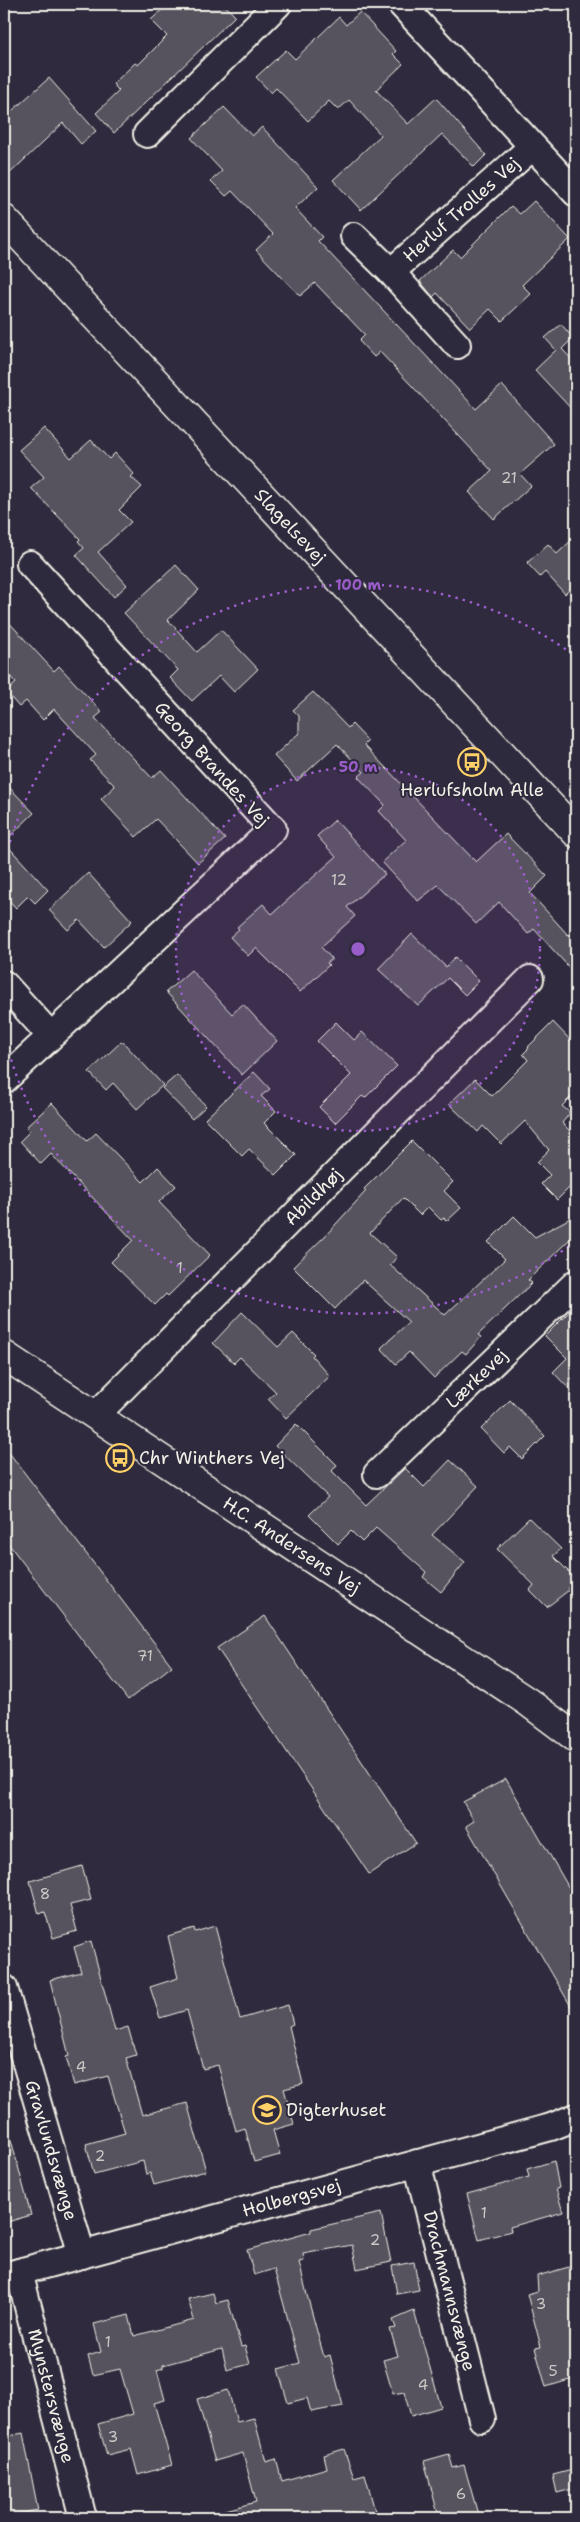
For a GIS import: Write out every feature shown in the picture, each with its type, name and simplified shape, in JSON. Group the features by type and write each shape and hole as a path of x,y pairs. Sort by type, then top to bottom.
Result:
{"street":[{"path":"147,134 278,4"},
{"name":"Herluf Trolles Vej","path":"401,4 576,193"},
{"name":"Herluf Trolles Vej","path":"391,272 532,147"},
{"name":"Slagelsevej","path":"4,219 576,833"},
{"name":"Herluf Trolles Vej","path":"354,236 391,272 457,345"},
{"name":"Georg Brandes Vej","path":"4,1080 50,1035 273,829 30,564"},
{"name":"Abildhøj","path":"96,1415 530,978"},
{"path":"4,984 50,1035"},
{"name":"Lærkevej","path":"377,1474 576,1283"},
{"name":"H.C. Andersens Vej","path":"4,1356 528,1702 576,1738"},
{"name":"Gravlundsvænge","path":"4,1988 82,2255"},
{"name":"Holbergsvej","path":"11,2274 551,2127 576,2117"},
{"name":"Drachmannsvænge","path":"417,2164 482,2419"},
{"name":"Mynstersvænge","path":"11,2274 83,2518"}],"building":[{"path":"168,4 224,4 235,16 114,133 96,113 119,91 113,84 135,63 138,65 167,36 151,20"},
{"path":"360,12 396,51 393,54 403,64 376,90 408,124 436,98 486,155 474,167 442,134 361,210 333,180 381,135 349,100 338,110 329,101 308,121 276,88 271,93 256,77 286,50 295,59 339,17 346,25"},
{"path":"49,78 96,131 81,144 63,123 4,179 4,118"},
{"path":"224,107 252,136 262,127 318,187 295,208 322,237 318,241 476,409 502,385 554,444 520,474 531,486 494,519 469,492 492,471 380,352 374,357 359,341 365,335 315,283 300,296 256,250 273,234 232,191 226,196 211,181 222,171 191,138"},
{"path":"534,201 570,239 522,285 531,294 502,321 490,309 470,328 437,293 433,297 420,281 453,250 460,257 511,206 520,214"},
{"path":"561,324 573,338 562,349 576,364 576,414 535,370 556,350 545,338"},
{"path":"44,428 71,458 91,440 109,459 115,453 134,474 131,477 142,487 119,510 131,522 98,552 127,585 114,597 76,555 84,548 78,541 80,539 31,488 44,477 19,450"},
{"path":"576,536 576,583 565,594 545,572 540,577 527,563 548,544 557,554"},
{"path":"176,565 199,590 168,620 197,652 221,630 258,669 234,692 219,676 192,701 170,678 178,670 124,613"},
{"path":"4,617 54,671 59,666 102,712 95,718 152,778 161,770 225,839 198,863 156,819 136,837 101,799 115,786 90,760 96,755 54,709 43,720 26,701 19,707 6,692 16,683 4,670"},
{"path":"313,692 348,728 352,724 368,741 364,745 476,862 506,834 547,876 530,893 568,935 576,927 576,975 534,929 528,934 499,902 476,924 438,885 418,901 382,862 406,840 379,811 385,805 358,777 364,772 337,744 297,781 274,756 299,733 299,716 293,710"},
{"path":"4,782 34,813 4,842"},
{"path":"335,820 385,874 347,907 355,916 321,947 332,959 327,963 329,965 300,992 256,948 248,956 230,937 239,929 237,927 263,904 272,914 336,857 317,836"},
{"path":"4,842 48,890 35,903 28,896 16,908 4,895"},
{"path":"88,873 132,921 104,947 79,920 68,930 49,910"},
{"path":"412,934 446,967 455,957 479,981 465,995 448,978 418,1006 378,969"},
{"path":"191,970 232,1014 243,1004 277,1041 242,1075 166,992"},
{"path":"336,1022 354,1040 362,1032 397,1066 365,1098 362,1096 335,1123 319,1107 351,1075 317,1041"},
{"path":"553,1022 576,1046 576,1092 562,1106 570,1113 562,1123 576,1137 576,1181 557,1200 541,1184 550,1175 537,1162 549,1150 525,1121 501,1144 483,1126 478,1132 449,1104 475,1079 492,1096 528,1060 523,1054"},
{"path":"122,1041 163,1085 137,1109 113,1083 106,1090 89,1072"},
{"path":"254,1072 270,1089 261,1096 276,1111 264,1123 296,1155 276,1175 249,1149 242,1156 205,1119"},
{"path":"177,1075 206,1106 192,1119 162,1088"},
{"path":"52,1103 87,1141 96,1133 143,1182 158,1167 176,1186 159,1202 210,1255 168,1296 166,1294 155,1305 111,1262 133,1240 51,1154 41,1164 20,1141 30,1131 26,1127"},
{"path":"412,1141 453,1182 444,1191 461,1208 447,1221 444,1218 441,1220 428,1207 420,1215 403,1198 370,1233 397,1257 390,1265 445,1315 505,1259 488,1242 514,1216 535,1237 576,1215 576,1233 528,1280 532,1283 478,1335 481,1337 466,1354 462,1351 434,1378 409,1352 396,1364 381,1348 409,1322 363,1280 335,1309 293,1267 326,1235 366,1191 364,1189"},
{"path":"576,1305 576,1396 553,1372 567,1358 545,1336"},
{"path":"242,1312 278,1347 293,1333 314,1354 312,1356 330,1376 286,1418 268,1399 276,1392 240,1357 234,1363 213,1343"},
{"path":"510,1400 545,1436 522,1459 510,1447 504,1453 481,1429"},
{"path":"296,1424 337,1465 332,1471 366,1505 405,1468 424,1487 450,1460 478,1486 432,1535 465,1562 441,1592 423,1577 426,1572 376,1528 362,1542 351,1531 338,1544 309,1515 328,1497 275,1446"},
{"path":"4,1446 172,1666 128,1700 4,1538"},
{"path":"529,1518 561,1549 553,1556 576,1579 568,1588 569,1590 547,1607 530,1590 534,1585 497,1549"},
{"path":"265,1616 416,1843 369,1874 217,1648"},
{"path":"506,1779 576,1900 576,2015 466,1826 474,1821 463,1802"},
{"path":"82,1866 91,1900 70,1905 77,1931 53,1938 45,1912 39,1914 30,1881"},
{"path":"215,1926 240,2019 288,2005 293,2024 289,2026 303,2084 284,2089 294,2124 273,2130 280,2155 254,2162 245,2128 236,2131 218,2065 203,2069 187,2010 160,2018 150,1987 178,1978 168,1936 194,1928 195,1932"},
{"path":"91,1941 115,2031 128,2027 136,2055 126,2058 142,2115 187,2103 206,2171 154,2185 150,2173 146,2174 143,2161 94,2174 86,2144 125,2133 108,2076 74,2085 66,2057 69,2056 50,1980 81,1972 74,1947"},
{"path":"10,2136 31,2215 4,2223 4,2137"},
{"path":"554,2161 559,2188 556,2189 563,2212 510,2227 511,2231 479,2240 467,2194 529,2177 527,2169"},
{"path":"381,2213 391,2262 357,2269 352,2245 303,2254 304,2261 299,2262 324,2357 330,2355 343,2406 311,2412 307,2398 288,2403 278,2369 300,2363 274,2269 254,2275 247,2250 311,2232 311,2229"},
{"path":"414,2262 419,2290 397,2294 392,2266"},
{"path":"576,2265 576,2378 546,2387 535,2348 541,2347 527,2294 538,2291 537,2276"},
{"path":"213,2293 216,2303 228,2300 241,2347 245,2346 250,2364 227,2370 222,2349 163,2365 163,2368 157,2370 165,2400 154,2403 172,2465 138,2475 131,2449 107,2455 98,2424 133,2414 120,2369 93,2375 88,2356 101,2352 94,2324 129,2315 134,2336 194,2320 188,2299"},
{"path":"414,2311 441,2407 411,2416 404,2392 393,2394 383,2360 398,2356 390,2329 396,2328 393,2320"},
{"path":"228,2390 237,2422 254,2418 266,2462 276,2459 282,2481 327,2468 324,2455 344,2449 354,2478 365,2475 377,2518 354,2518 352,2512 329,2518 218,2518 218,2512 256,2502 243,2453 215,2461 197,2399"},
{"path":"23,2433 38,2510 6,2516 4,2437"},
{"path":"449,2454 453,2468 464,2465 479,2518 439,2518 424,2461"},
{"path":"576,2469 576,2488 557,2493 553,2475"}],"place":[{"name":"Herlufsholm Alle","path":"472,762"},
{"name":"Chr Winthers Vej","path":"120,1458"},
{"name":"Digterhuset","path":"267,2110"}]}
